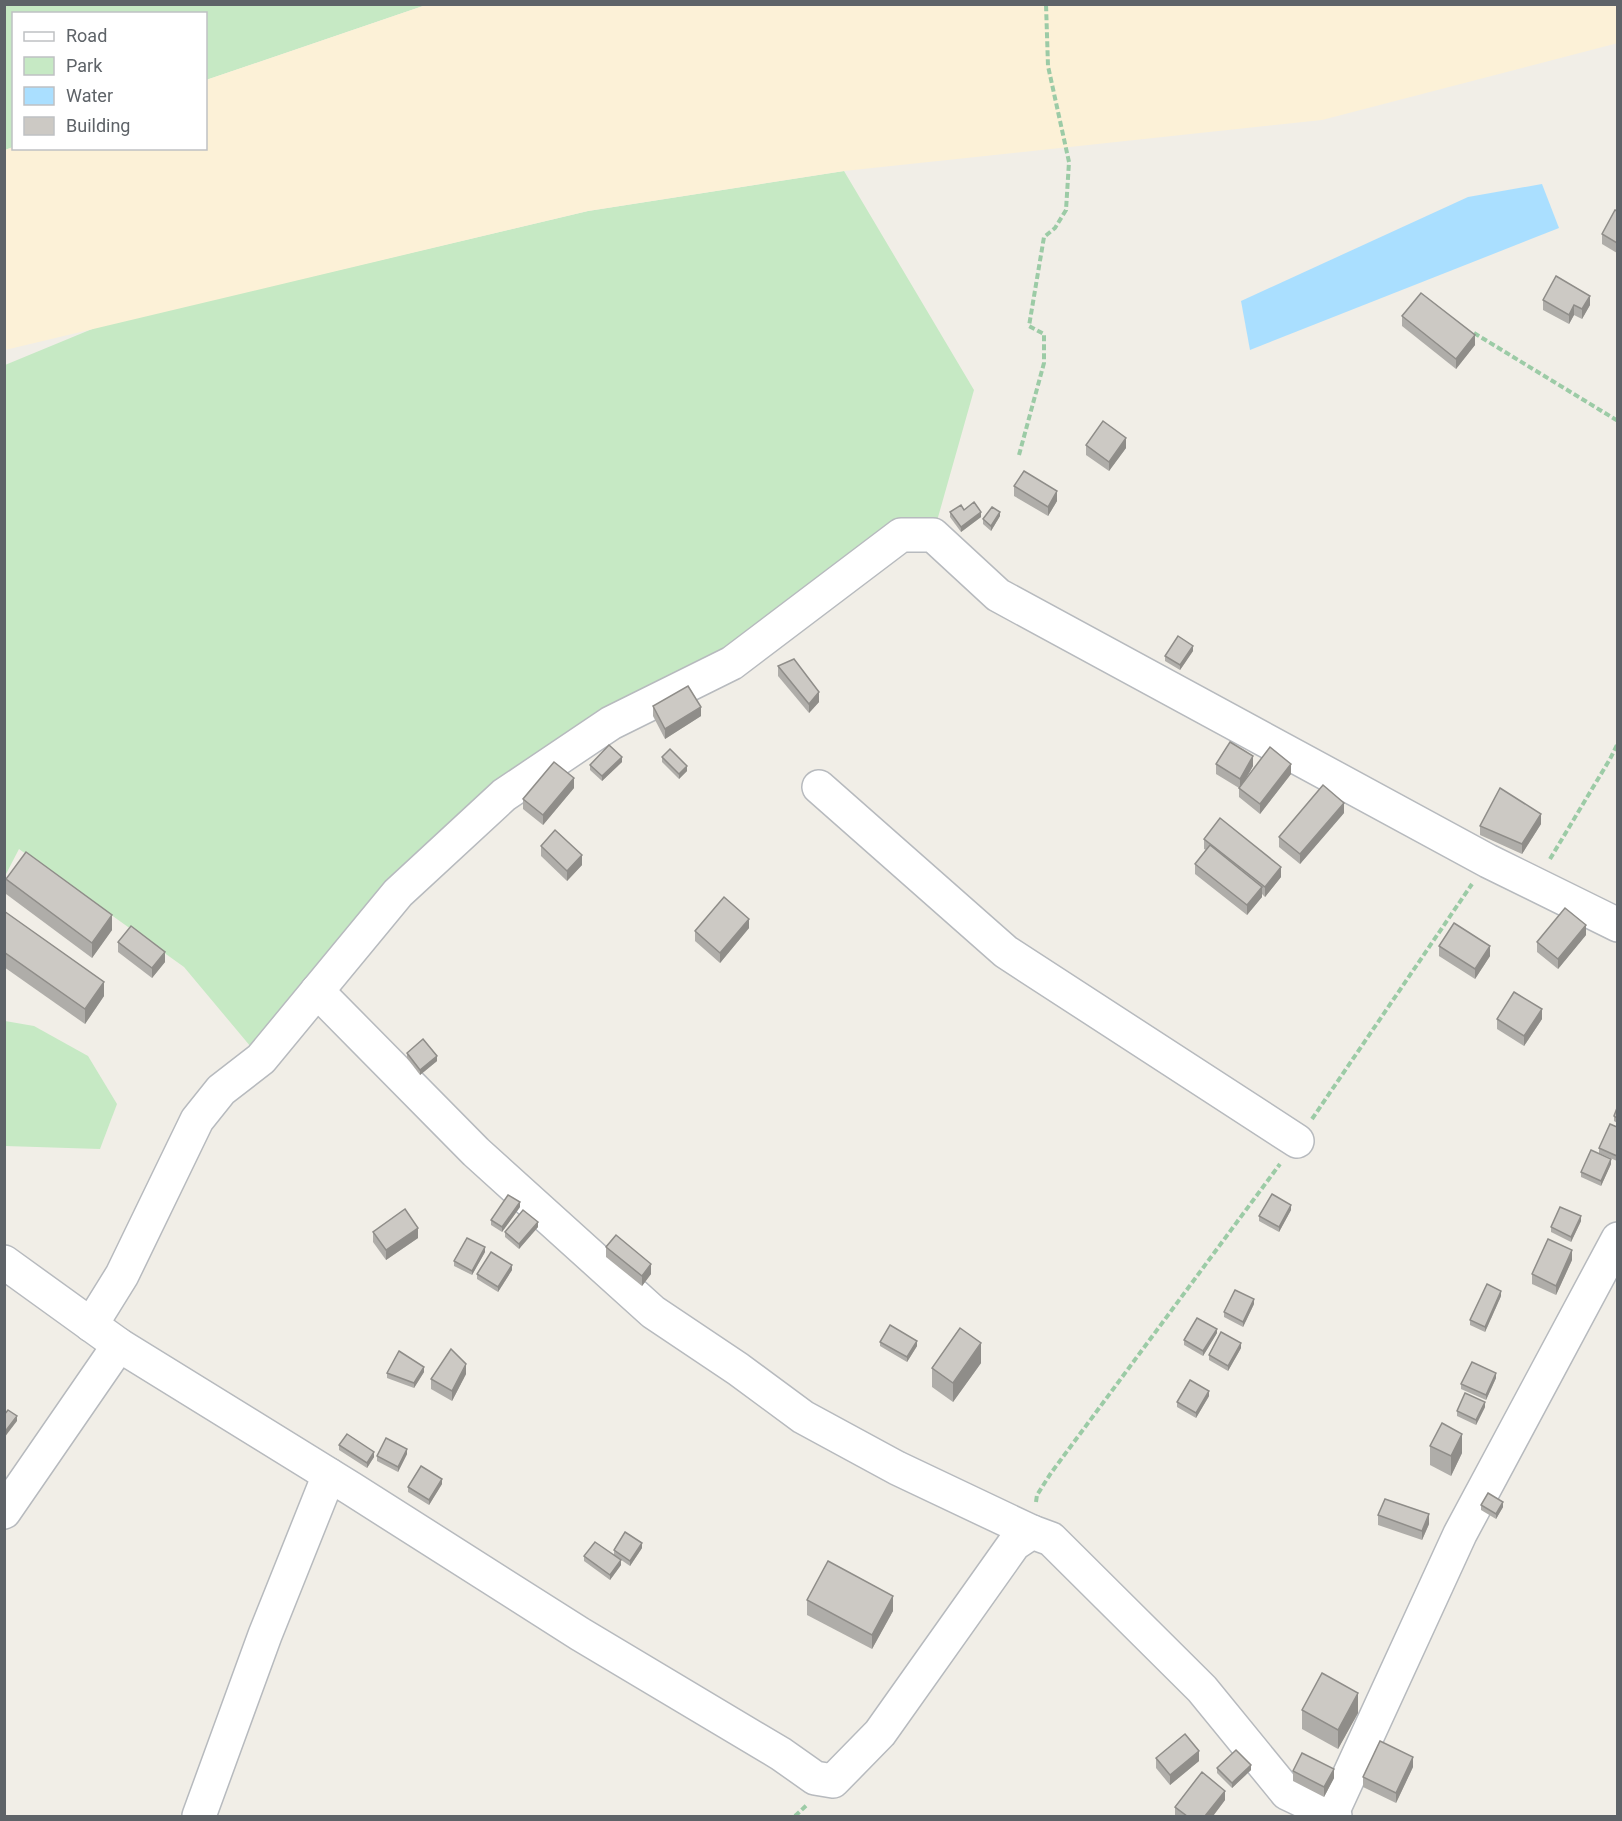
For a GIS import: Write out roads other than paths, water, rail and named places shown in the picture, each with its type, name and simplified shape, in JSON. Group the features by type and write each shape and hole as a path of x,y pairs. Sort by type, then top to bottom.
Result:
{"street":[{"path":"92,1325 122,1275 197,1120 221,1090 261,1059 398,893 504,795 611,723 732,663 901,535 933,535 998,595 1488,861 1617,926"},
{"path":"819,787 1006,952 1297,1141"},
{"path":"317,991 476,1152 653,1312 738,1369 803,1417 897,1468 1051,1539 1202,1689 1287,1793 1333,1816 1460,1534 1617,1239"},
{"path":"4,1262 119,1345 580,1634 781,1754 816,1778 833,1781 880,1733 1014,1544 1032,1532"},
{"path":"4,1512 119,1345"},
{"path":"200,1816 265,1635 329,1475"}],"water":[{"path":"1542,184 1559,228 1250,350 1241,301 1468,197"}]}
